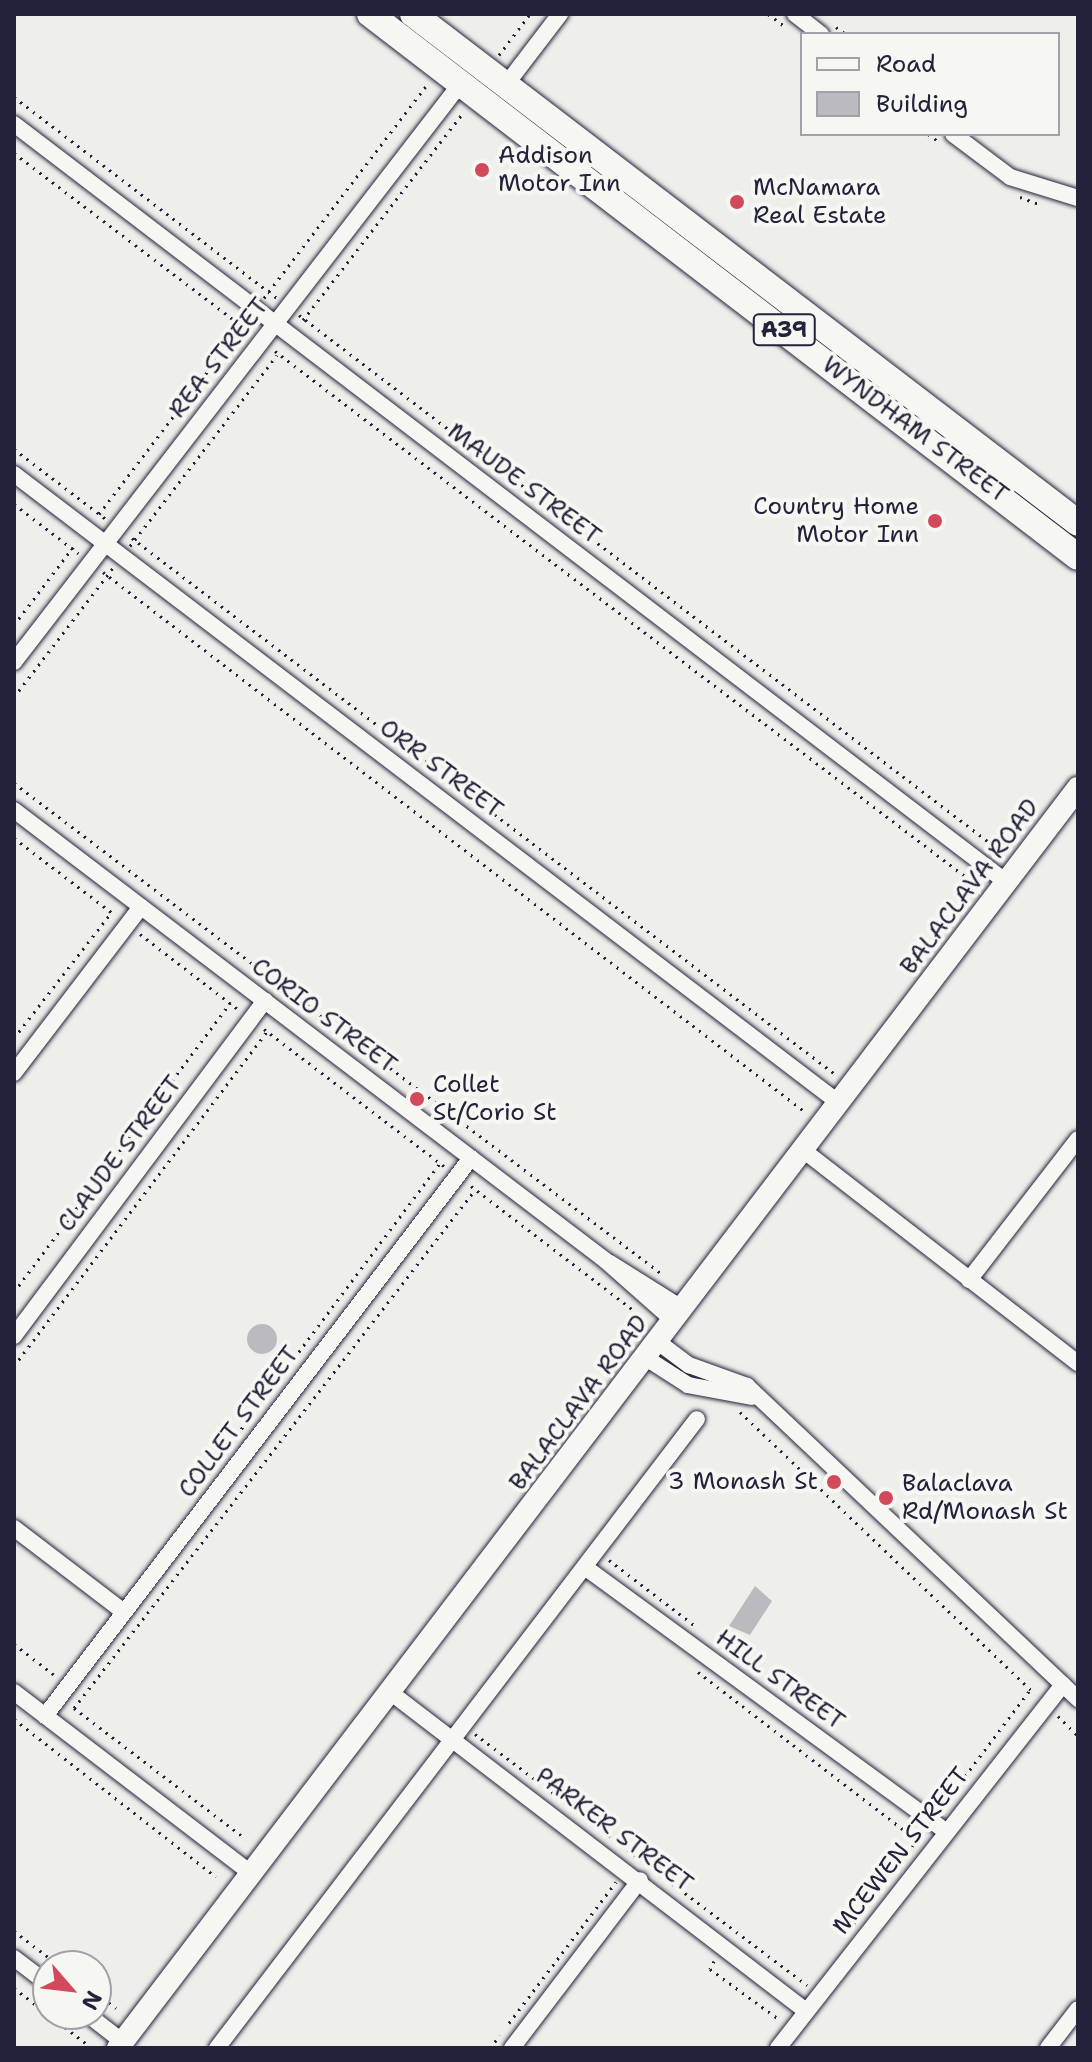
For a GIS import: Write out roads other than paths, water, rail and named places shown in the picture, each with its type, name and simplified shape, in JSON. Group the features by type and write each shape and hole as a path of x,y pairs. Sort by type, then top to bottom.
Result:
{"highway":[{"name":"WYNDHAM STREET","path":"370,14 479,67"},
{"name":"WYNDHAM STREET","path":"413,14 479,67 497,95 1078,557"},
{"name":"WYNDHAM STREET","path":"497,95 1078,523"}],"main road":[{"name":"BALACLAVA ROAD","path":"120,2045 1006,882 1075,797"}],"street":[{"path":"497,95 560,14"},
{"path":"795,14 818,32"},
{"name":"REA STREET","path":"14,662 479,67"},
{"name":"MAUDE STREET","path":"14,124 1006,882"},
{"path":"956,136 1010,177 1078,198"},
{"name":"ORR STREET","path":"14,474 839,1103"},
{"name":"CORIO STREET","path":"14,810 678,1315"},
{"path":"14,1073 141,907"},
{"name":"CLAUDE STREET","path":"14,1336 265,1001"},
{"path":"969,1280 1078,1139"},
{"path":"803,1150 1078,1363"},
{"name":"COLLET STREET","path":"45,1716 61,1682 124,1612 471,1158"},
{"path":"652,1350 761,1399 1078,1699"},
{"path":"217,2048 456,1741 697,1419"},
{"path":"14,1528 124,1612"},
{"name":"HILL STREET","path":"586,1568 938,1826"},
{"name":"MCEWEN STREET","path":"778,2048 800,2006 938,1826 1063,1685"},
{"path":"14,1692 252,1874"},
{"name":"PARKER STREET","path":"390,1692 640,1880 800,2006"},
{"path":"512,2048 640,1880"},
{"path":"14,1958 32,1972"},
{"path":"1048,2048 1078,2009"},
{"path":"104,2030 120,2045"}],"place":[{"name":"Addison Motor Inn","path":"482,170"},
{"name":"McNamara Real Estate","path":"737,202"},
{"name":"Country Home Motor Inn","path":"935,521"},
{"name":"Collet St/Corio St","path":"417,1099"},
{"name":"3 Monash St","path":"834,1482"},
{"name":"Balaclava Rd/Monash St","path":"886,1498"}]}
